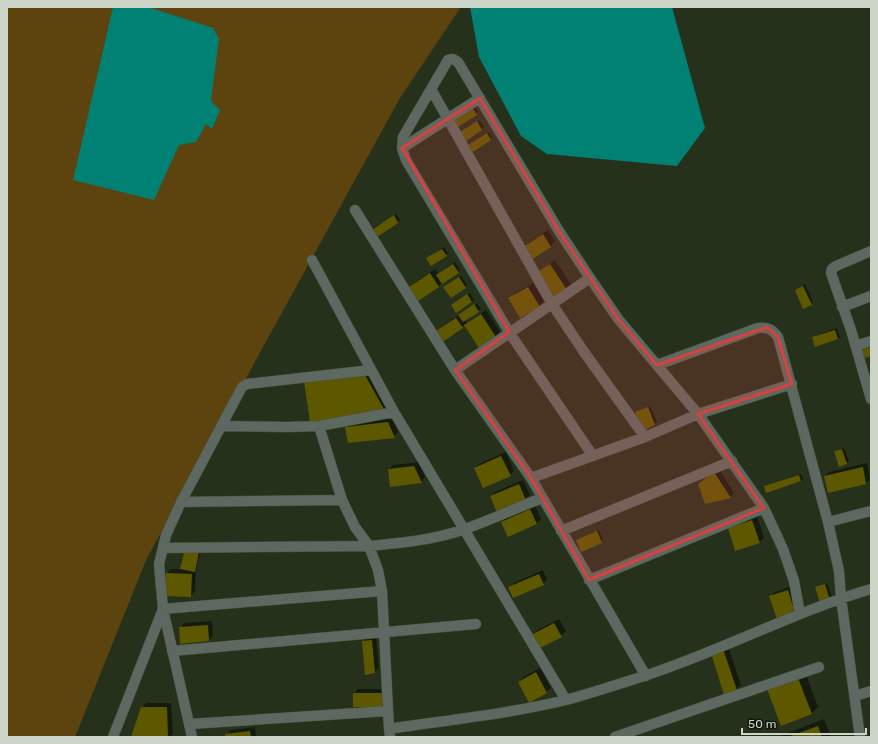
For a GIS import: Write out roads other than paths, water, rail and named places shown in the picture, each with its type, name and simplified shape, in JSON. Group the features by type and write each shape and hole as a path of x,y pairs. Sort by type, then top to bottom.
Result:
{"street":[{"path":"593,456 509,332 406,160 402,148 403,137 448,60 453,59 458,62 559,231 619,320 698,414 764,508 783,549 804,612"},
{"path":"431,89 552,304 644,437"},
{"path":"402,148 480,98"},
{"path":"355,210 455,370 531,478 646,676"},
{"path":"870,392 831,274 832,269 836,266 871,251"},
{"path":"312,260 394,412 566,700"},
{"path":"455,370 590,278"},
{"path":"842,307 871,296"},
{"path":"657,365 758,328 767,327 773,330 778,337 792,384 828,522 839,571 841,598 860,737"},
{"path":"856,346 871,341"},
{"path":"192,737 163,610 159,564 166,536 182,502 242,387 247,384 372,370"},
{"path":"531,478 644,437 698,414 792,384"},
{"path":"221,426 288,428 319,426 394,412"},
{"path":"319,426 342,500 355,527 369,546 378,570 382,592 390,733 566,700 646,676 804,612 841,598 871,589"},
{"path":"561,531 732,461"},
{"path":"163,548 369,546 431,538 464,529 542,498"},
{"path":"182,502 342,500"},
{"path":"589,580 764,508"},
{"path":"828,522 871,511"},
{"path":"163,610 382,592"},
{"path":"113,737 163,610"},
{"path":"172,651 476,624"},
{"path":"615,737 819,667"},
{"path":"854,696 871,690"},
{"path":"190,724 388,711"}],"water":[{"path":"113,7 148,7 213,28 219,39 211,101 220,110 212,129 206,124 196,142 179,145 154,200 73,180"},
{"path":"470,7 672,7 705,128 677,166 547,154 521,136 479,57"}]}
